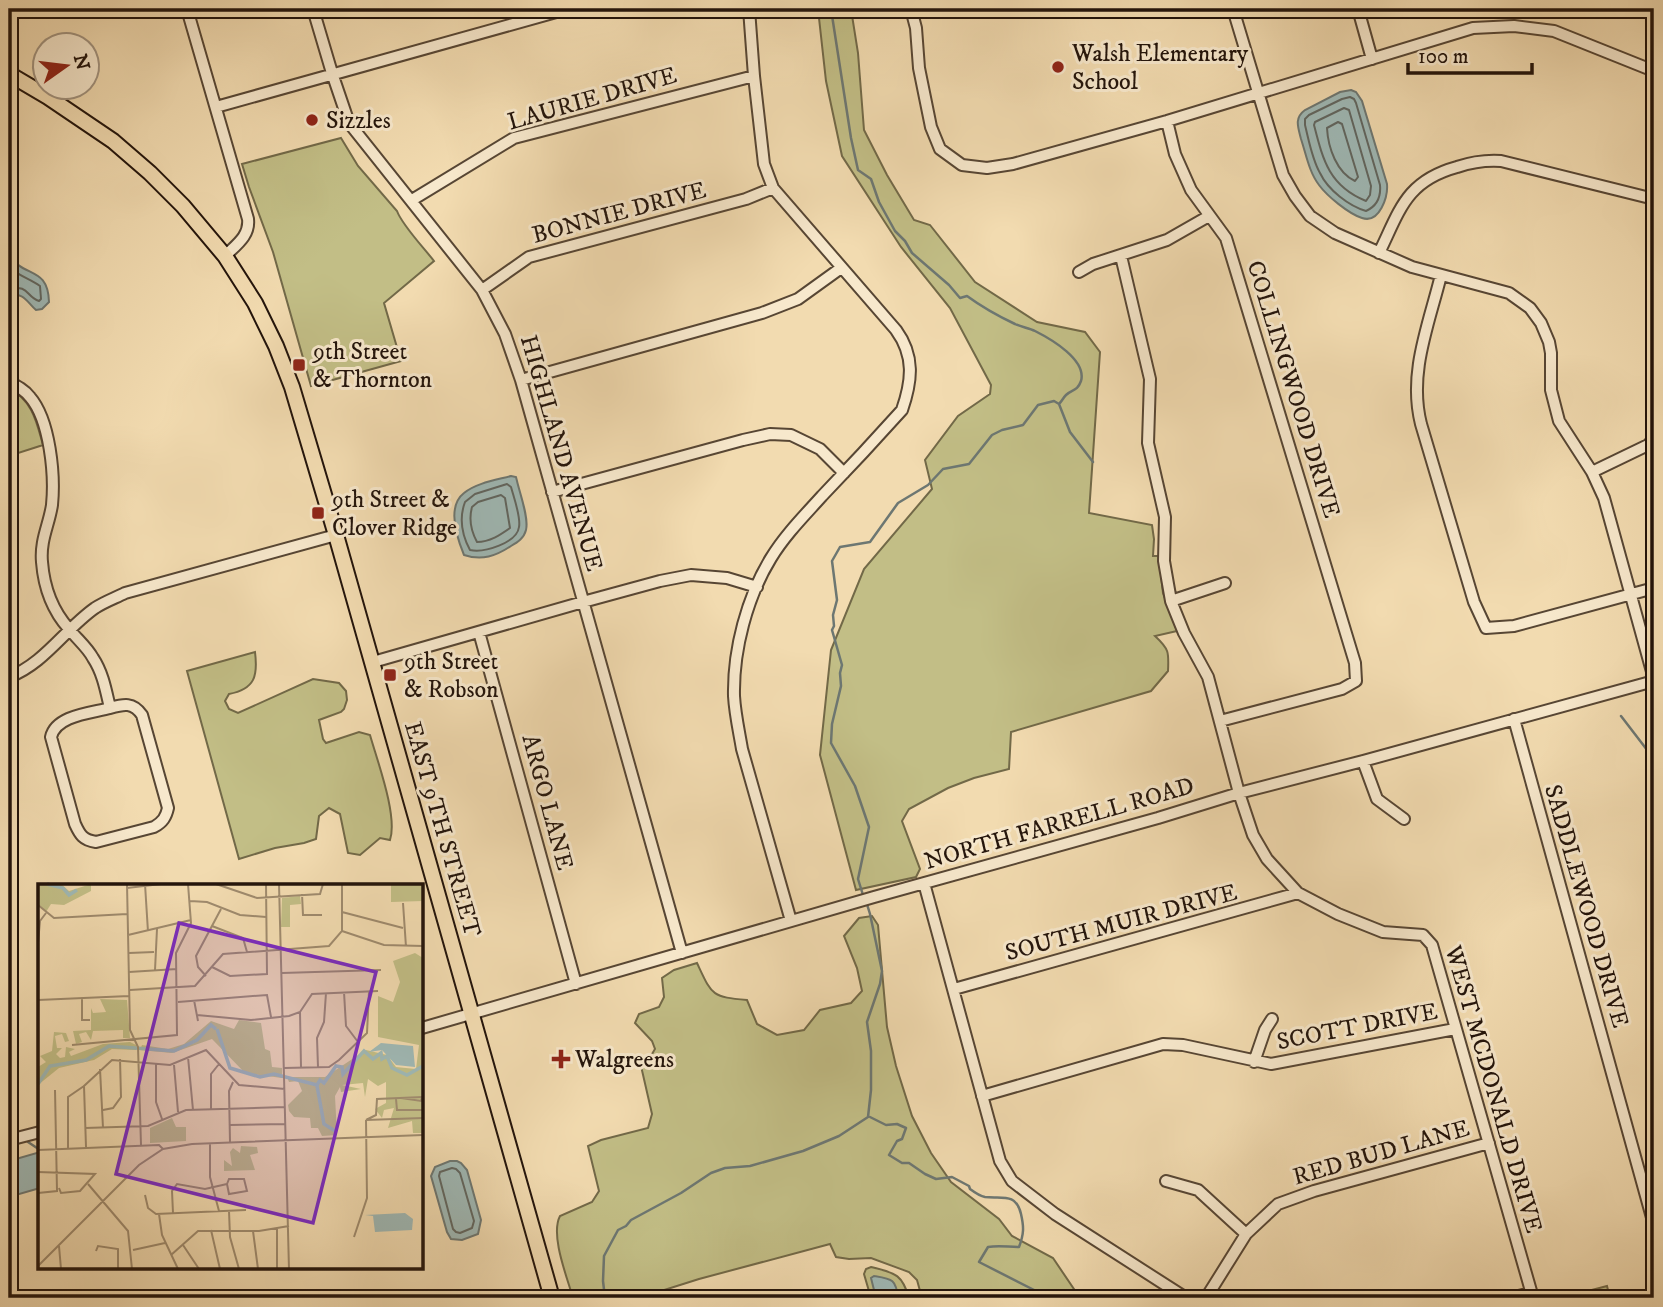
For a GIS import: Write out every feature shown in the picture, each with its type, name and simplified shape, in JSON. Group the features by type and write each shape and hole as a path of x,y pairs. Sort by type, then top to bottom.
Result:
{"main road":[{"name":"EAST 9TH STREET","path":"9,74 113,141 183,206 225,256 255,303 288,375 337,535 474,1013 552,1298"}],"street":[{"path":"187,9 249,225 244,237 225,256"},
{"name":"HIGHLAND AVENUE","path":"313,9 349,123 482,290 506,334 682,953"},
{"path":"216,107 567,9"},
{"path":"749,9 764,164 774,188 900,335 909,358 911,375 902,410 789,532 771,558 743,627 734,696 736,720 791,921"},
{"path":"911,9 926,103 940,149 962,165 987,168 1013,164 1167,121 1473,29 1514,26 1554,31 1654,71"},
{"path":"1233,9 1283,176 1310,216 1335,233 1412,267 1509,293 1523,302 1536,316 1546,333 1550,347 1551,390 1556,413 1561,427 1592,472 1604,498 1654,680"},
{"path":"1358,9 1372,59"},
{"name":"LAURIE DRIVE","path":"412,200 514,138 754,76"},
{"name":"COLLINGWOOD DRIVE","path":"1167,121 1175,154 1191,190 1226,237 1355,663 1356,681 1342,690 1220,722"},
{"path":"1379,253 1407,199 1417,187 1439,173 1476,162 1501,161 1654,200"},
{"name":"BONNIE DRIVE","path":"482,290 529,257 746,199 774,188"},
{"path":"1079,272 1093,264 1167,240 1209,216"},
{"name":"WEST MCDONALD DRIVE","path":"1121,256 1150,379 1148,443 1165,517 1164,561 1171,601 1184,633 1208,677 1252,835 1276,871 1298,893 1338,914 1383,932 1423,935 1432,944 1532,1295"},
{"path":"521,380 762,313 798,299 841,268"},
{"path":"1441,275 1418,365 1416,401 1426,444 1470,590 1486,628 1514,626 1654,588"},
{"path":"9,382 30,397 38,409 51,455 52,508 43,537 43,580 58,615 94,658 102,676 110,708"},
{"path":"552,492 770,434 791,435 820,449 844,473"},
{"path":"1592,472 1648,445 1654,439"},
{"path":"9,677 43,656 95,608 125,593 337,535"},
{"path":"373,662 660,581 691,575 727,578 757,587"},
{"path":"1171,601 1225,583"},
{"name":"ARGO LANE","path":"479,632 576,984"},
{"name":"NORTH FARRELL ROAD","path":"424,1027 1239,793 1654,680"},
{"path":"131,705 138,708 168,808 161,823 154,827 96,842 86,841 75,824 51,737 53,729 61,722 110,708 131,705"},
{"name":"SADDLEWOOD DRIVE","path":"1514,719 1654,1225"},
{"path":"1363,761 1377,799 1404,819"},
{"path":"924,883 1000,1161 1012,1181 1055,1214 1186,1298"},
{"name":"SOUTH MUIR DRIVE","path":"954,989 1298,893"},
{"path":"1254,1062 1265,1030 1272,1019"},
{"name":"SCOTT DRIVE","path":"982,1096 1163,1044 1183,1045 1271,1064 1455,1029"},
{"path":"9,1140 38,1133"},
{"name":"RED BUD LANE","path":"1206,1298 1246,1234 1279,1204 1314,1191 1489,1143"},
{"path":"1166,1181 1198,1190 1246,1234"},
{"path":"1510,1298 1532,1295"}],"shaded area":[{"path":"818,9 851,9 858,53 864,130 914,220 930,225 975,282 1037,322 1085,332 1100,352 1089,513 1152,525 1153,556 1159,556 1163,593 1177,631 1155,636 1167,651 1168,671 1151,691 1011,732 1009,769 948,788 909,809 902,821 920,869 916,877 856,890 820,755 831,650 864,569 932,489 925,460 958,416 990,394 991,385 950,308 901,247 842,156 826,81"},
{"path":"341,138 358,166 397,211 408,230 434,261 384,303 401,361 311,386 273,252 242,164"},
{"path":"9,388 28,406 43,445 9,456"},
{"path":"255,652 256,668 253,680 244,689 229,694 225,701 229,709 238,713 313,679 339,683 346,691 347,700 341,712 319,720 323,739 326,743 359,732 370,735 389,803 392,830 390,840 380,838 360,855 348,853 340,814 329,808 319,816 316,839 239,859 187,671"},
{"path":"872,916 878,925 887,1027 896,1066 912,1116 931,1153 951,1182 999,1219 1012,1236 1053,1258 1080,1298 922,1298 917,1280 909,1272 871,1258 836,1257 830,1244 639,1298 573,1298 558,1245 557,1224 560,1216 592,1202 599,1191 588,1146 648,1128 652,1114 641,1066 642,1060 655,1049 652,1041 635,1023 639,1014 659,1007 664,997 662,978 674,970 697,963 714,992 747,1000 757,1024 777,1035 804,1030 820,1010 851,1003 862,991 857,968 844,936 859,918"},
{"path":"871,1267 896,1275 903,1283 909,1298 871,1298 864,1274 866,1269"},
{"path":"1607,1286 1610,1298 1561,1298"}],"water":[{"path":"1340,92 1356,92 1362,101 1387,184 1382,208 1374,217 1368,219 1345,209 1319,185 1310,169 1298,127 1299,116 1305,110"},
{"path":"9,254 21,267 44,282 49,302 42,309 36,310 21,296 9,296"},
{"path":"511,476 516,477 525,513 527,525 524,535 516,543 494,555 477,558 464,555 454,514 459,499 474,487"},
{"path":"38,1153 38,1189 9,1197 9,1161"},
{"path":"450,1161 461,1163 467,1170 481,1220 478,1234 462,1240 451,1239 447,1232 431,1176 435,1167"},
{"path":"874,1276 892,1281 898,1298 876,1298 871,1278"}],"waterway":[{"path":"831,9 858,170 871,179 879,202 895,231 912,253 960,298 967,296 1002,318 1033,330 1073,358 1079,365 1081,381 1059,404"},
{"path":"863,895 858,879 869,827 855,786 831,743 842,665 832,630 837,600 832,561 840,547 870,542 898,503 928,485 943,469 969,464 992,435 1023,425 1038,405 1054,401 1059,404"},
{"path":"1059,404 1070,432 1093,462"},
{"path":"1621,716 1654,759"},
{"path":"866,901 882,971 867,1022 871,1051 868,1117"},
{"path":"605,1298 604,1256 618,1230 631,1220 711,1173 725,1168 750,1166 803,1151 839,1136 868,1117"},
{"path":"870,1117 886,1125 897,1124 906,1128 902,1139 897,1141 889,1155 902,1163 909,1163 936,1179 952,1177 969,1186 977,1194 1012,1199 1016,1202 1023,1227 1019,1247 988,1247 979,1262 1040,1293 1059,1292 1061,1298"},
{"path":"28,1142 38,1149"}],"place":[{"name":"Walsh Elementary School","path":"1058,67"},
{"name":"Sizzles","path":"312,120"},
{"name":"9th Street & Thornton","path":"299,365"},
{"name":"9th Street & Clover Ridge","path":"318,513"},
{"name":"9th Street & Robson","path":"390,675"},
{"name":"Walgreens","path":"561,1059"}]}
